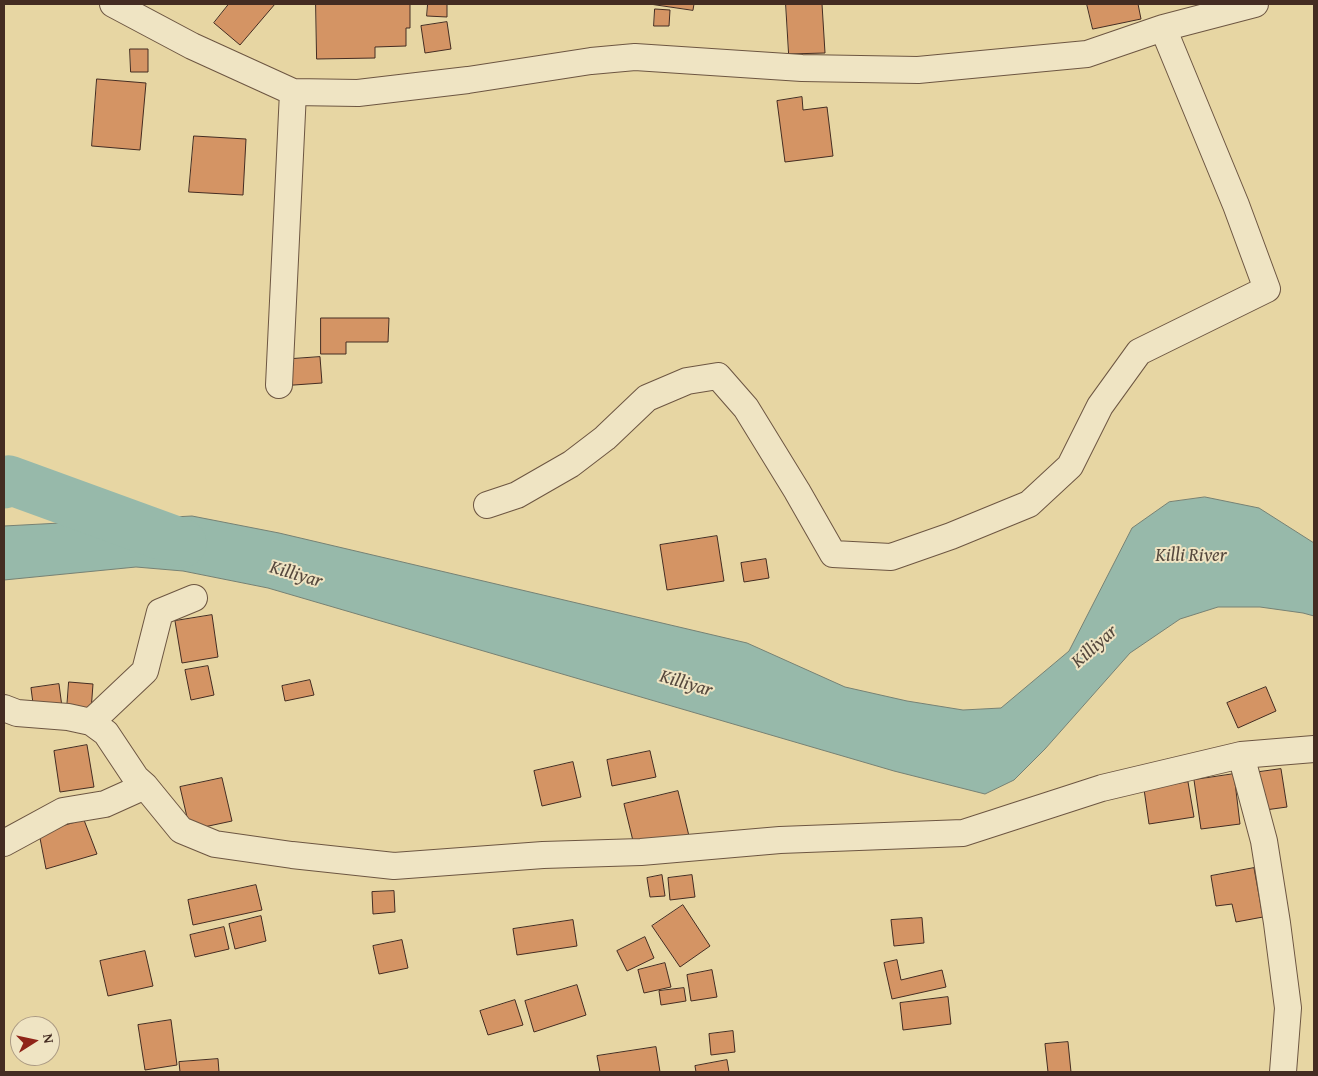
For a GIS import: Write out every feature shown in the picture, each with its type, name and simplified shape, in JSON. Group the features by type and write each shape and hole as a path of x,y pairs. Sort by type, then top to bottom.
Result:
{"street":[{"path":"113,4 192,46 293,92 358,93 468,80 591,61 635,57 802,68 918,70 1087,54 1163,28 1255,4"},
{"path":"487,505 517,495 571,464 605,438 647,398 686,381 718,376 746,408 833,554 891,557 951,536 1029,504 1070,466 1100,406 1139,352 1267,289 1236,204 1163,28"},
{"path":"279,385 293,92"},
{"path":"91,722 145,671 160,612 194,598"},
{"path":"4,708 17,713 68,717 91,722 106,733 136,778 145,786 181,830 215,844 292,855 394,866 543,855 641,852 780,840 962,833 1102,788 1240,755 1314,749"},
{"path":"1240,755 1264,840 1277,923 1288,1008 1283,1072"},
{"path":"4,843 63,811 105,804 145,786"}],"water":[{"name":"Killi River","path":"1205,497 1259,508 1314,543 1314,616 1260,607 1218,607 1180,619 1130,653 1045,749 1014,780 985,794 894,771 268,588 183,571 136,567 4,580 4,526 192,516 279,533 747,643 845,687 907,701 963,710 1001,708 1069,651 1132,528 1169,502"}],"building":[{"path":"229,4 275,4 240,45 214,23"},
{"path":"316,4 410,4 410,28 406,28 406,46 375,47 375,58 317,59"},
{"path":"428,4 447,4 447,17 427,16"},
{"path":"650,4 694,4 693,10"},
{"path":"786,4 822,4 825,53 789,54"},
{"path":"1087,4 1138,4 1141,19 1093,29"},
{"path":"655,9 670,10 669,26 654,26"},
{"path":"447,22 451,49 425,53 421,26"},
{"path":"130,49 148,49 148,72 131,72"},
{"path":"97,79 146,83 140,150 92,146"},
{"path":"802,97 803,110 827,107 833,156 785,162 777,101"},
{"path":"194,136 246,139 243,195 189,192"},
{"path":"321,318 389,318 388,342 346,342 346,354 321,354"},
{"path":"320,357 322,383 280,386 278,360"},
{"path":"717,536 724,581 667,590 660,545"},
{"path":"766,559 769,578 744,582 741,563"},
{"path":"212,615 218,657 182,663 175,621"},
{"path":"208,666 214,695 191,700 185,670"},
{"path":"310,680 314,695 285,701 282,686"},
{"path":"69,682 93,684 91,711 67,709"},
{"path":"59,684 62,707 34,711 31,688"},
{"path":"1266,687 1276,711 1238,728 1227,703"},
{"path":"87,745 94,787 60,792 54,751"},
{"path":"650,751 656,777 612,786 607,760"},
{"path":"573,762 581,797 542,806 534,771"},
{"path":"1281,769 1287,807 1243,813 1238,775"},
{"path":"1234,774 1240,824 1201,829 1194,780"},
{"path":"222,778 232,821 190,830 180,787"},
{"path":"1188,782 1194,817 1149,824 1144,789"},
{"path":"678,791 689,836 635,849 624,804"},
{"path":"84,820 97,854 46,869 39,833"},
{"path":"1254,868 1263,917 1236,922 1232,904 1216,906 1211,876"},
{"path":"662,875 665,896 650,897 647,878"},
{"path":"692,875 695,897 670,900 668,878"},
{"path":"256,885 262,910 193,925 188,900"},
{"path":"394,891 395,912 373,914 372,892"},
{"path":"683,905 710,946 680,967 652,926"},
{"path":"261,916 266,941 235,949 229,924"},
{"path":"922,918 924,943 894,946 891,920"},
{"path":"573,920 577,946 517,955 513,929"},
{"path":"224,927 229,949 195,957 190,935"},
{"path":"645,937 654,958 627,971 617,951"},
{"path":"402,940 408,968 379,974 373,946"},
{"path":"145,951 153,986 108,996 100,961"},
{"path":"897,960 901,980 942,970 946,987 892,999 884,963"},
{"path":"665,963 671,987 644,993 638,970"},
{"path":"712,970 717,997 691,1001 687,975"},
{"path":"577,985 586,1015 534,1032 525,1001"},
{"path":"684,988 686,1001 661,1005 659,991"},
{"path":"948,997 951,1024 903,1030 900,1003"},
{"path":"515,1000 523,1025 488,1035 480,1011"},
{"path":"171,1020 177,1065 145,1070 138,1025"},
{"path":"733,1031 735,1052 711,1055 709,1034"},
{"path":"1068,1042 1071,1072 1048,1072 1045,1044"},
{"path":"656,1047 660,1072 600,1072 597,1056"},
{"path":"218,1059 219,1072 180,1072 179,1062"},
{"path":"727,1060 729,1072 696,1072 695,1066"}],"waterway":[{"name":"Killiyar","path":"4,484 9,480 182,543"}]}
